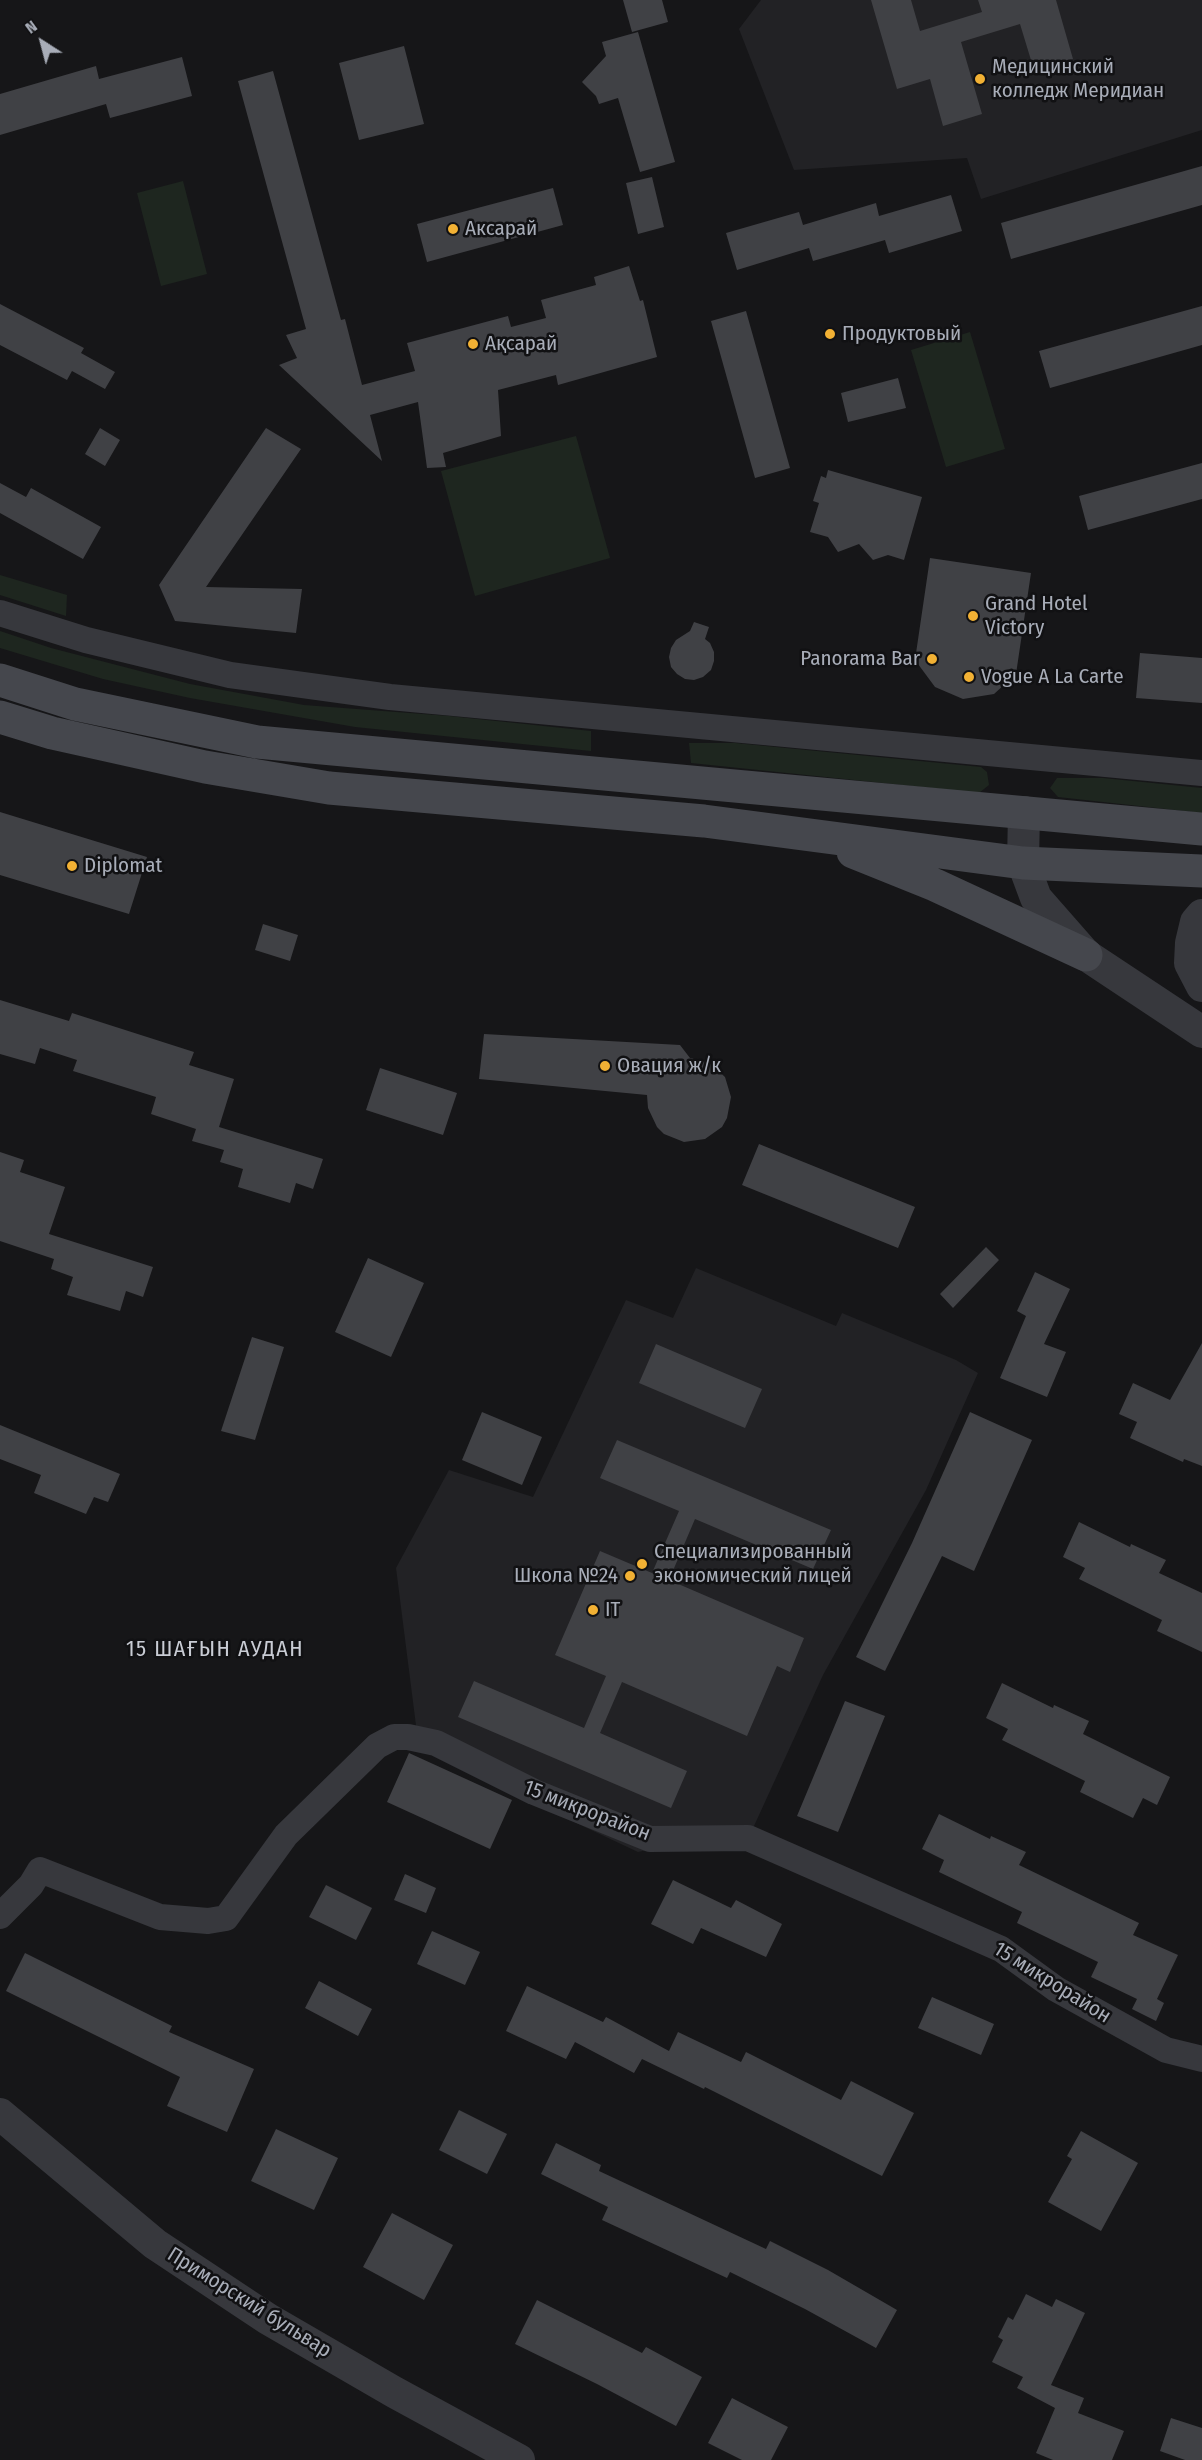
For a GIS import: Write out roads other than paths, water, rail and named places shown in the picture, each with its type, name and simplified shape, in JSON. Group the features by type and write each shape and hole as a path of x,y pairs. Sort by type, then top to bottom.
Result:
{"main road":[{"path":"0,680 75,704 257,742 1202,829"},
{"path":"0,717 52,733 205,768 329,788 704,821 1023,863 1202,871"},
{"path":"804,833 935,885 1086,955"}],"street":[{"path":"0,613 86,640 230,675 379,695 1202,773"},
{"path":"1024,812 1023,863 1036,898 1086,955 1202,1032"},
{"path":"1202,915 1196,922 1191,943 1190,963 1202,986"},
{"name":"15 микрорайон","path":"0,1916 31,1885 40,1870 160,1917 198,1921 226,1918 286,1835 377,1746 394,1737 408,1737 436,1743 534,1792 650,1839 748,1838 1001,1949 1056,1989 1166,2050 1202,2059"},
{"name":"Приморский бульвар","path":"0,2114 155,2244 240,2300 394,2392 519,2460"}],"place":[{"name":"Медицинский колледж Меридиан","path":"980,79"},
{"name":"Аксарай","path":"453,229"},
{"name":"Продуктовый","path":"830,334"},
{"name":"Ақсарай","path":"473,344"},
{"name":"Grand Hotel Victory","path":"973,616"},
{"name":"Panorama Bar","path":"932,659"},
{"name":"Vogue A La Carte","path":"969,677"},
{"name":"Diplomat","path":"72,866"},
{"name":"Овация ж/к","path":"605,1066"},
{"name":"Специализированный экономический лицей","path":"642,1564"},
{"name":"Школа №24","path":"630,1576"},
{"name":"IT","path":"593,1610"}],"district":[{"name":"15 ШАҒЫН АУДАН","path":"215,1650"}]}
